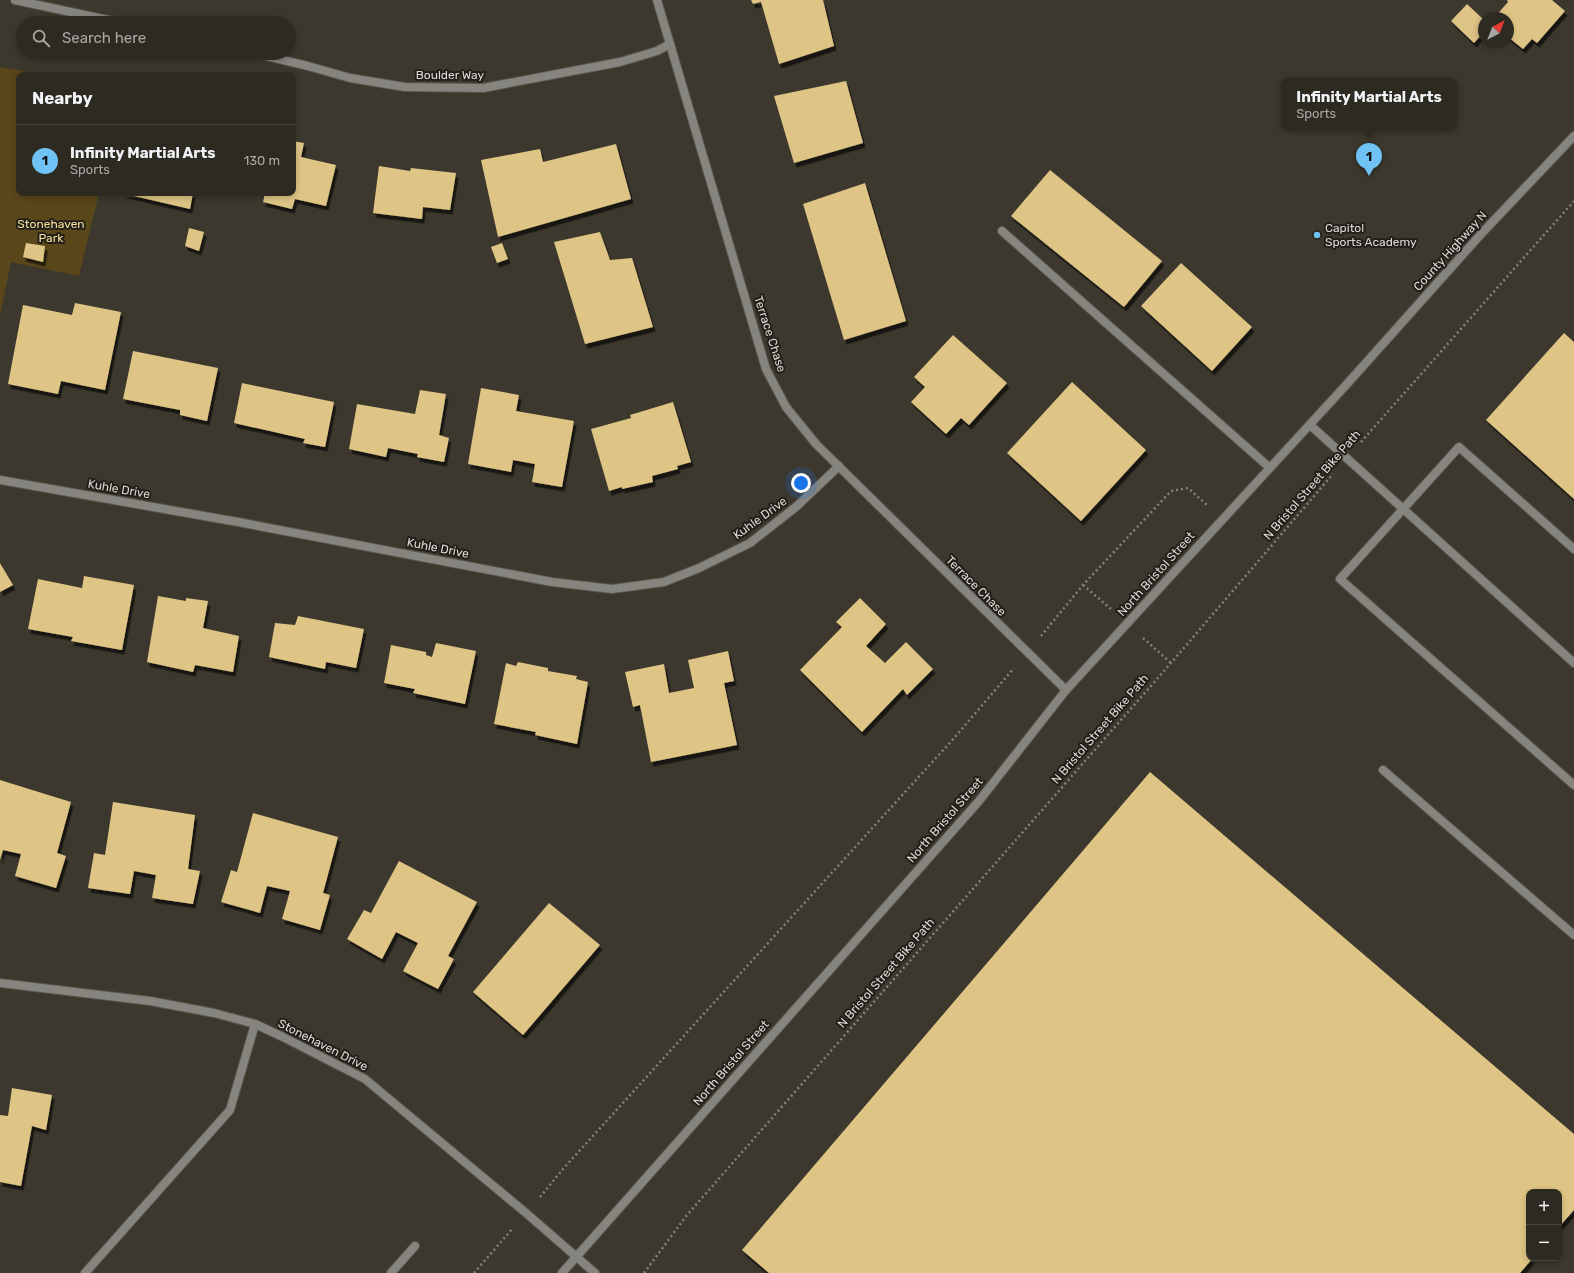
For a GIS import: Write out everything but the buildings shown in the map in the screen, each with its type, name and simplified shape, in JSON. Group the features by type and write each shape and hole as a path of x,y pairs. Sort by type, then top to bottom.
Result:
{"street":[{"path":"15,0 89,16"},
{"name":"Terrace Chase","path":"656,0 766,369 786,407 816,444 1066,690"},
{"name":"Boulder Way","path":"283,60 350,78 405,87 483,88 620,62 657,51 670,44"},
{"name":"County Highway N","path":"1347,384 1482,233 1574,136"},
{"path":"1002,231 1270,468"},
{"name":"North Bristol Street","path":"562,1273 979,801 1066,690 1347,384"},
{"path":"1310,425 1574,663"},
{"path":"1574,549 1459,447 1402,508 1340,579 1574,785"},
{"name":"Kuhle Drive","path":"0,480 246,524 552,582 612,588 664,582 699,568 750,544 797,506 839,466"},
{"path":"1383,770 1574,935"},
{"name":"Stonehaven Drive","path":"0,983 150,1001 214,1013 255,1024 364,1079 526,1213 595,1273"},
{"path":"85,1273 230,1110 255,1024"},
{"path":"391,1273 415,1246"}],"path":[{"name":"N Bristol Street Bike Path","path":"644,1273 687,1215 1171,663 1347,458 1574,201"},
{"path":"474,1273 562,1169 955,738 1083,585 1171,491 1188,488 1222,519"}],"green space":[{"name":"Stonehaven Park","path":"0,67 28,72 16,72 16,196 98,196 79,276 11,262 0,316"}],"place":[{"name":"Infinity Martial Arts","path":"1369,176"},
{"name":"Capitol Sports Academy","path":"1317,235"}]}
